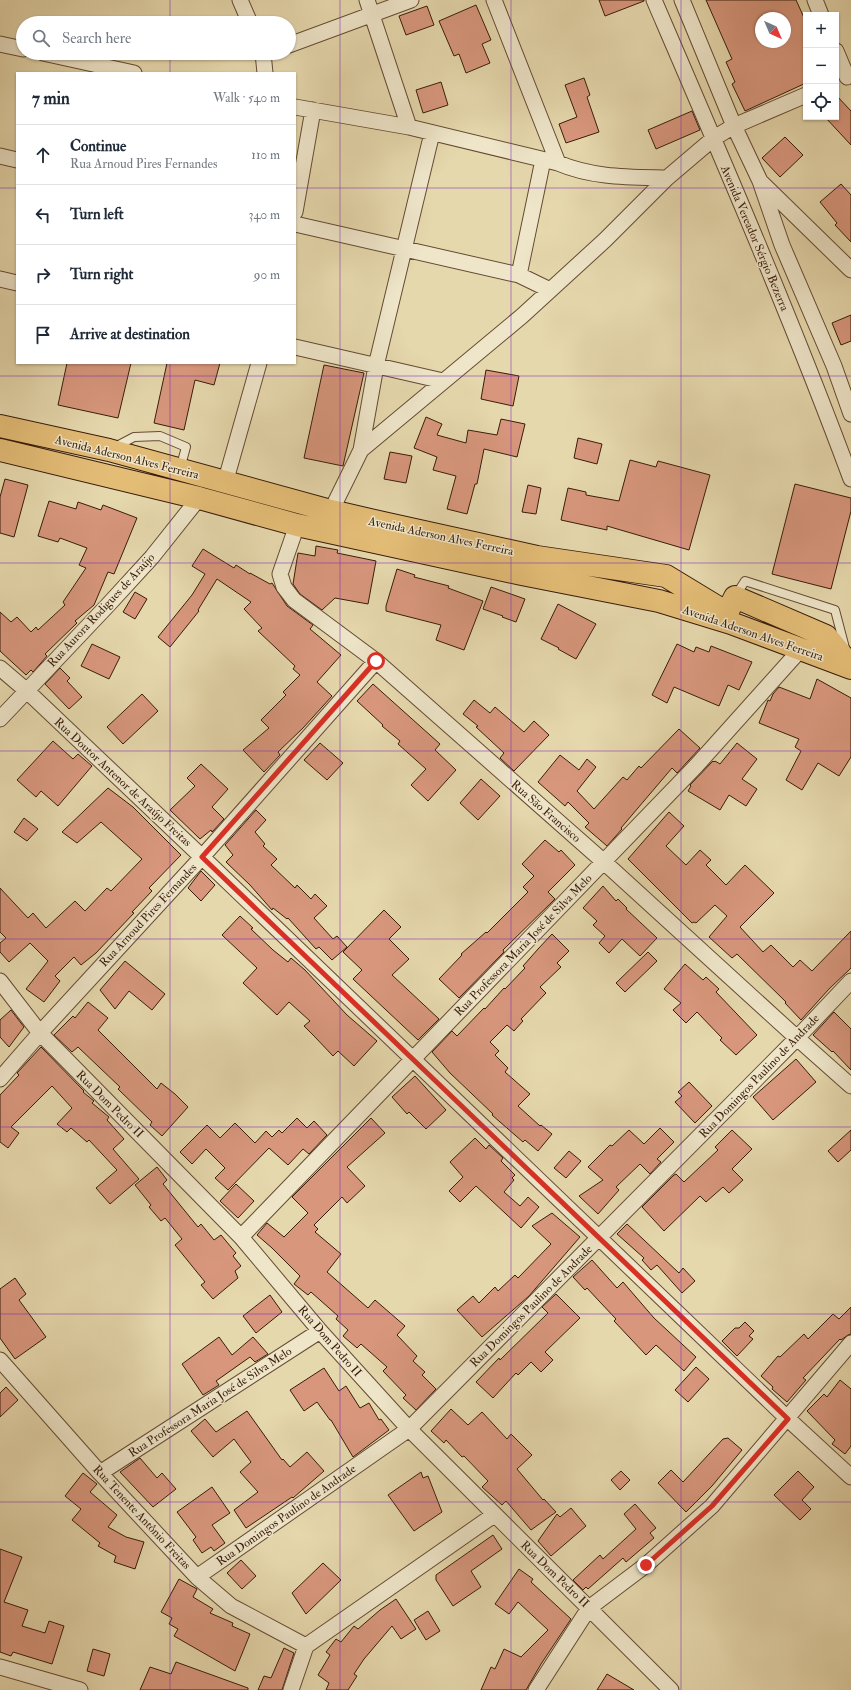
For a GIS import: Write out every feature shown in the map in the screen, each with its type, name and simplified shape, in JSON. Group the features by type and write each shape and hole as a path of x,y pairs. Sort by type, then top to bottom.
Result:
{"main road":[{"name":"Avenida Aderson Alves Ferreira","path":"0,426 109,450 225,483 535,566 730,623 800,649 850,665"},
{"name":"Avenida Aderson Alves Ferreira","path":"0,450 198,498 297,525 535,566 666,576 727,613 735,597 826,636 850,665"}],"street":[{"path":"240,0 247,16"},
{"path":"367,0 409,127"},
{"path":"296,42 411,0"},
{"path":"494,0 558,163"},
{"name":"Avenida Vereador Sérgio Bezerra","path":"654,0 714,138 799,344 851,479"},
{"name":"Avenida Vereador Sérgio Bezerra","path":"682,0 734,126 760,181 782,244 834,366 851,414"},
{"path":"814,0 820,12"},
{"path":"0,44 16,47"},
{"path":"62,60 82,67 125,72"},
{"path":"264,60 265,72"},
{"path":"839,60 845,79"},
{"path":"361,450 522,316 667,178 714,138 734,126 803,96"},
{"path":"296,107 432,132 558,163 575,171 598,175 667,178"},
{"path":"296,206 313,110"},
{"path":"331,511 361,450 376,366 432,132"},
{"path":"0,156 16,160"},
{"path":"519,275 543,160"},
{"path":"760,181 848,260"},
{"path":"296,224 519,275 550,290"},
{"path":"0,279 16,283"},
{"path":"296,347 443,382"},
{"path":"225,483 259,364"},
{"name":"Rua Aurora Rodigues de Araújo","path":"0,720 152,557 198,498"},
{"name":"Rua São Francisco","path":"297,525 280,574 284,587 294,600 376,661 604,862 851,1086"},
{"name":"Rua Professora Maria José de Silva Melo","path":"241,1237 696,766 800,649"},
{"name":"Rua Arnoud Pires Fernandes","path":"0,1079 40,1033 202,857 376,661"},
{"name":"Rua Doutor Antenor de Araújo Freitas","path":"0,668 27,691 202,857 788,1419 851,1477"},
{"name":"Rua Dom Pedro II","path":"0,981 40,1033 241,1237 320,1330 409,1429 672,1690"},
{"name":"Rua Domingos Paulino de Andrade","path":"197,1577 409,1429 797,1038 851,981"},
{"name":"Rua Professora Maria José de Silva Melo","path":"100,1473 320,1330"},
{"path":"536,1690 589,1608 646,1565 712,1506 788,1419 851,1343"},
{"name":"Rua Tenente Antônio Freitas","path":"0,1360 100,1473 197,1577 231,1606 306,1646"},
{"path":"291,1690 306,1646 494,1515"},
{"path":"0,1667 80,1690"}],"building":[{"path":"599,0 644,0 644,1 605,16"},
{"path":"706,0 796,0 803,15 803,84 745,111 732,84 735,82 726,62 732,59"},
{"path":"476,5 491,40 482,44 490,63 466,73 459,54 454,56 439,21"},
{"path":"427,6 434,25 406,35 399,16"},
{"path":"584,78 590,95 587,97 599,132 566,143 559,124 577,117 565,85"},
{"path":"441,82 448,105 423,113 416,90"},
{"path":"839,98 851,111 851,145 828,120 839,120"},
{"path":"692,111 700,130 656,149 648,130"},
{"path":"785,137 803,155 780,177 762,158"},
{"path":"841,184 851,195 851,242 835,225 837,223 820,202"},
{"path":"851,315 851,341 841,345 832,323"},
{"path":"67,364 131,364 118,418 58,405"},
{"path":"167,364 220,364 214,385 195,380 184,430 154,423"},
{"path":"324,365 364,373 343,466 304,458"},
{"path":"486,370 519,376 513,406 481,399"},
{"path":"426,417 442,424 437,435 466,443 468,430 497,435 501,419 525,424 517,457 484,449 477,484 475,484 467,514 447,509 456,476 433,470 437,457 414,448"},
{"path":"578,438 602,444 597,464 574,458"},
{"path":"390,452 412,456 406,483 384,479"},
{"path":"630,460 656,467 658,461 710,475 689,550 607,526 607,530 561,520 568,488 586,492 586,495 619,501"},
{"path":"5,479 28,485 14,537 0,533 0,497"},
{"path":"795,484 851,498 851,511 831,589 772,574"},
{"path":"528,485 541,488 536,514 522,512"},
{"path":"49,501 76,509 78,502 101,510 103,505 137,518 114,574 108,572 94,605 75,621 77,623 45,654 47,656 33,672 31,670 26,675 0,651 0,612 11,622 17,617 31,632 36,627 38,630 65,605 63,602 86,568 79,565 87,548 60,538 58,542 38,536"},
{"path":"316,546 338,550 337,553 376,561 368,604 335,598 322,610 300,594 293,584 298,553 315,556"},
{"path":"203,549 234,568 236,565 270,584 272,583 287,606 313,625 310,629 341,655 317,682 332,696 303,728 278,752 280,755 264,772 243,750 269,728 261,720 286,695 283,692 300,675 293,669 295,666 258,631 262,628 244,609 251,602 217,579 198,610 199,611 170,647 158,637 192,595 205,574 192,566"},
{"path":"397,569 415,575 414,577 449,586 448,588 483,601 464,650 436,640 441,625 386,611 386,606"},
{"path":"491,587 525,599 516,622 483,609"},
{"path":"135,592 147,599 135,619 123,612"},
{"path":"558,604 596,624 576,659 541,639"},
{"path":"92,644 120,657 109,679 81,666"},
{"path":"677,644 694,652 696,647 709,652 711,646 752,662 739,690 728,685 719,706 674,687 667,703 652,695"},
{"path":"60,668 70,678 67,681 82,697 69,709 45,684"},
{"path":"817,679 851,698 851,757 839,776 818,763 802,790 786,780 801,751 795,747 799,739 759,723 768,700 770,701 773,694 779,687 810,699"},
{"path":"373,684 440,744 435,750 456,770 428,801 411,785 426,769 398,744 400,741 382,726 383,725 357,701"},
{"path":"142,694 158,711 123,744 107,727"},
{"path":"474,700 490,713 495,707 524,732 534,721 549,735 514,771 500,758 504,753 476,727 478,726 463,714"},
{"path":"679,729 700,748 677,773 672,768 607,846 585,827 589,823 568,802 565,806 538,782 560,755 579,770 587,759 596,767 577,791 594,809 623,777 627,780 639,766 641,768"},
{"path":"53,741 73,759 78,754 92,766 58,806 41,791 36,797 17,780"},
{"path":"320,743 343,763 327,780 304,760"},
{"path":"737,743 757,759 742,779 757,789 746,806 729,795 720,810 688,791 691,786 690,785 713,761 720,764"},
{"path":"201,764 228,789 212,807 224,819 212,832 211,830 200,839 170,810 195,786 187,778"},
{"path":"481,779 500,796 478,820 460,803"},
{"path":"108,788 133,807 181,855 149,888 152,891 132,912 134,913 96,953 81,965 74,957 55,976 60,981 44,1002 26,989 48,961 30,943 9,962 0,952 0,943 6,938 0,932 0,888 28,918 33,913 46,928 75,901 85,911 107,888 111,891 142,859 101,822 77,843 62,832"},
{"path":"256,810 266,820 255,832 265,844 263,846 277,859 271,865 295,888 297,885 311,899 315,894 327,906 314,918 333,939 337,936 347,947 332,960 319,947 316,949 288,918 287,919 273,908 272,910 250,885 226,862 233,855 225,845"},
{"path":"669,812 684,826 666,846 686,865 700,850 711,860 706,865 726,885 745,865 774,893 740,927 763,952 771,945 793,967 800,960 812,971 851,931 851,968 829,989 801,1020 785,1003 786,1002 737,954 732,958 709,937 727,916 715,905 696,923 692,923 628,859"},
{"path":"24,818 38,829 27,841 14,832"},
{"path":"545,840 559,852 561,850 575,865 548,892 555,899 503,950 504,952 459,998 439,979 462,955 461,954 486,932 487,933 528,892 523,887 534,876 522,864"},
{"path":"201,871 215,885 201,901 188,888"},
{"path":"603,886 616,901 618,899 627,908 626,909 657,938 640,956 622,939 609,953 599,943 605,936 593,925 597,921 583,908"},
{"path":"384,910 401,927 389,939 409,959 392,975 439,1019 418,1040 353,979 362,970 343,952"},
{"path":"240,916 273,950 288,962 291,958 305,970 347,1015 377,1041 354,1066 338,1051 333,1056 304,1026 310,1021 289,1002 277,1015 243,983 257,968 222,935"},
{"path":"552,934 569,951 557,963 561,967 540,987 546,993 521,1019 523,1021 514,1031 507,1025 490,1042 499,1051 495,1055 508,1068 505,1072 530,1094 518,1106 540,1126 541,1125 552,1134 538,1151 525,1140 523,1142 492,1115 493,1114 450,1073 432,1052 452,1031 457,1036 484,1008 485,1009 525,968 523,966"},
{"path":"648,952 657,961 625,992 616,983"},
{"path":"125,961 165,994 152,1010 129,991 115,1009 100,990"},
{"path":"685,964 703,980 706,977 719,989 716,992 757,1035 736,1055 720,1040 722,1038 697,1012 686,1023 673,1010 681,1003 664,989"},
{"path":"88,1002 108,1018 98,1030 157,1089 161,1083 188,1107 162,1136 150,1125 152,1122 118,1089 120,1087 78,1047 72,1052 54,1035 73,1016 75,1018"},
{"path":"11,1010 24,1027 9,1047 0,1037 0,1020"},
{"path":"834,1012 851,1029 851,1070 833,1051 832,1052 813,1035"},
{"path":"41,1047 84,1091 83,1092 94,1101 92,1103 109,1117 107,1120 124,1139 113,1149 139,1179 110,1204 96,1188 117,1170 89,1140 87,1142 71,1128 67,1132 57,1124 72,1108 52,1086 11,1127 19,1133 8,1148 0,1142 0,1095 19,1075 17,1073"},
{"path":"796,1059 816,1082 773,1120 753,1097"},
{"path":"415,1076 446,1110 426,1129 409,1112 407,1114 392,1097"},
{"path":"689,1082 712,1106 695,1123 675,1102 682,1096 678,1092"},
{"path":"297,1118 307,1128 314,1121 327,1135 309,1154 303,1149 288,1165 269,1148 228,1190 215,1178 225,1168 206,1149 192,1164 180,1152 207,1125 220,1138 235,1123 255,1143 266,1131 272,1137 279,1130 282,1133"},
{"path":"371,1118 385,1133 347,1167 365,1186 347,1203 342,1197 314,1225 318,1229 315,1232 341,1254 327,1272 368,1308 375,1300 405,1326 397,1335 417,1356 413,1361 425,1372 422,1375 436,1389 416,1410 403,1398 406,1395 383,1371 387,1367 361,1344 357,1348 343,1336 348,1330 336,1319 338,1316 311,1292 308,1295 294,1284 300,1276 257,1235 267,1223 284,1237 308,1213 292,1197"},
{"path":"660,1128 674,1142 657,1159 661,1162 650,1174 640,1164 616,1187 619,1190 598,1214 579,1196 603,1180 588,1167 610,1145 612,1146 629,1130 644,1144"},
{"path":"732,1130 752,1149 732,1169 743,1180 729,1193 723,1187 706,1202 700,1196 664,1231 642,1207 674,1175 676,1174 684,1182 718,1150 715,1147"},
{"path":"851,1130 851,1150 838,1162 828,1151"},
{"path":"475,1138 486,1149 489,1145 503,1158 501,1161 515,1175 512,1178 514,1180 504,1192 520,1206 528,1197 539,1207 521,1228 476,1186 460,1202 449,1191 463,1177 450,1162"},
{"path":"569,1151 581,1161 566,1178 554,1168"},
{"path":"157,1167 167,1180 163,1184 198,1227 201,1224 214,1240 221,1235 236,1253 233,1256 241,1266 235,1271 238,1278 213,1299 201,1285 205,1282 175,1245 182,1239 165,1218 161,1221 149,1207 151,1205 135,1185"},
{"path":"236,1184 254,1201 238,1218 220,1201"},
{"path":"552,1213 580,1237 529,1296 482,1337 457,1310 473,1296 479,1303 495,1287 498,1291 515,1275 518,1278 551,1244 532,1226"},
{"path":"627,1224 679,1273 683,1268 695,1281 682,1293 657,1265 651,1270 642,1260 644,1258 617,1234"},
{"path":"592,1260 617,1288 623,1282 654,1318 696,1357 684,1371 656,1345 646,1355 614,1321 616,1319 587,1288 585,1290 573,1277"},
{"path":"15,1278 26,1294 19,1300 46,1337 15,1359 0,1338 0,1289"},
{"path":"556,1294 580,1318 545,1352 553,1360 541,1372 531,1362 518,1375 516,1373 493,1398 476,1382 499,1358 500,1360 548,1313 542,1307"},
{"path":"270,1295 282,1312 256,1333 243,1316"},
{"path":"851,1307 851,1334 841,1340 840,1339 803,1378 806,1380 787,1402 772,1389 773,1387 761,1376 778,1356 780,1357 804,1334 808,1339 833,1314 839,1319"},
{"path":"745,1322 754,1331 749,1336 753,1339 737,1356 722,1341 735,1328 739,1328"},
{"path":"219,1337 232,1355 253,1337 268,1354 255,1362 250,1357 216,1381 219,1385 203,1395 182,1364"},
{"path":"696,1367 709,1379 688,1402 675,1390"},
{"path":"324,1368 339,1391 346,1386 360,1408 369,1403 379,1420 381,1419 389,1430 353,1457 331,1420 317,1402 304,1411 290,1390"},
{"path":"840,1380 851,1389 851,1446 845,1454 832,1444 835,1440 807,1411 824,1394 827,1397"},
{"path":"6,1387 18,1400 0,1417 0,1393"},
{"path":"451,1409 468,1425 482,1412 507,1439 511,1434 532,1455 517,1469 543,1500 544,1499 556,1512 531,1530 506,1501 502,1505 482,1487 488,1481 446,1440 444,1443 431,1431"},
{"path":"247,1411 282,1460 283,1459 290,1467 307,1452 324,1471 293,1498 292,1497 246,1528 234,1510 258,1492 240,1472 251,1462 234,1439 213,1457 191,1431 205,1419 216,1432"},
{"path":"728,1438 742,1450 712,1486 686,1512 658,1483 671,1470 683,1482 723,1439"},
{"path":"140,1458 157,1478 162,1473 176,1489 153,1507 120,1472"},
{"path":"621,1471 630,1480 620,1490 611,1480"},
{"path":"798,1471 814,1487 802,1500 811,1509 800,1520 774,1495"},
{"path":"421,1472 423,1478 428,1476 442,1512 414,1531 388,1495"},
{"path":"83,1473 97,1484 90,1492 117,1515 108,1527 126,1537 144,1542 135,1569 114,1562 116,1556 98,1546 100,1543 72,1520 81,1509 65,1496"},
{"path":"212,1487 230,1513 212,1525 225,1543 214,1551 211,1547 202,1553 193,1540 196,1537 177,1512"},
{"path":"635,1504 656,1528 650,1533 654,1538 626,1562 623,1558 588,1589 586,1587 583,1590 573,1580 600,1555 603,1559 636,1529 624,1514"},
{"path":"571,1508 586,1526 551,1556 538,1541 557,1514 560,1517"},
{"path":"493,1535 502,1549 471,1571 481,1587 453,1606 436,1580 436,1575"},
{"path":"0,1549 22,1557 4,1602 28,1610 22,1626 45,1633 49,1621 64,1626 52,1664 13,1652 11,1656 0,1652"},
{"path":"241,1560 256,1576 242,1589 227,1573"},
{"path":"323,1563 341,1580 306,1614 292,1593"},
{"path":"519,1569 533,1579 531,1582 571,1619 541,1664 526,1690 481,1690 491,1667 495,1669 504,1649 521,1657 548,1630 518,1602 509,1614 495,1604"},
{"path":"179,1579 197,1589 193,1597 213,1609 210,1613 233,1623 232,1626 250,1634 235,1671 174,1636 178,1629 169,1624 172,1618 161,1612"},
{"path":"396,1599 416,1629 401,1639 392,1626 364,1659 354,1674 357,1676 348,1690 326,1690 329,1683 318,1675 330,1655 326,1652 336,1639 341,1642 354,1626 358,1629 380,1610"},
{"path":"428,1611 440,1631 426,1640 414,1620"},
{"path":"284,1648 294,1653 282,1690 258,1690 264,1676 271,1678"},
{"path":"93,1649 110,1654 104,1676 87,1671"},
{"path":"176,1662 248,1688 248,1690 140,1690 150,1667 171,1674"},
{"path":"607,1674 634,1690 597,1690"}],"route":[{"path":"376,661 202,857 788,1419 712,1506 646,1565"}]}
